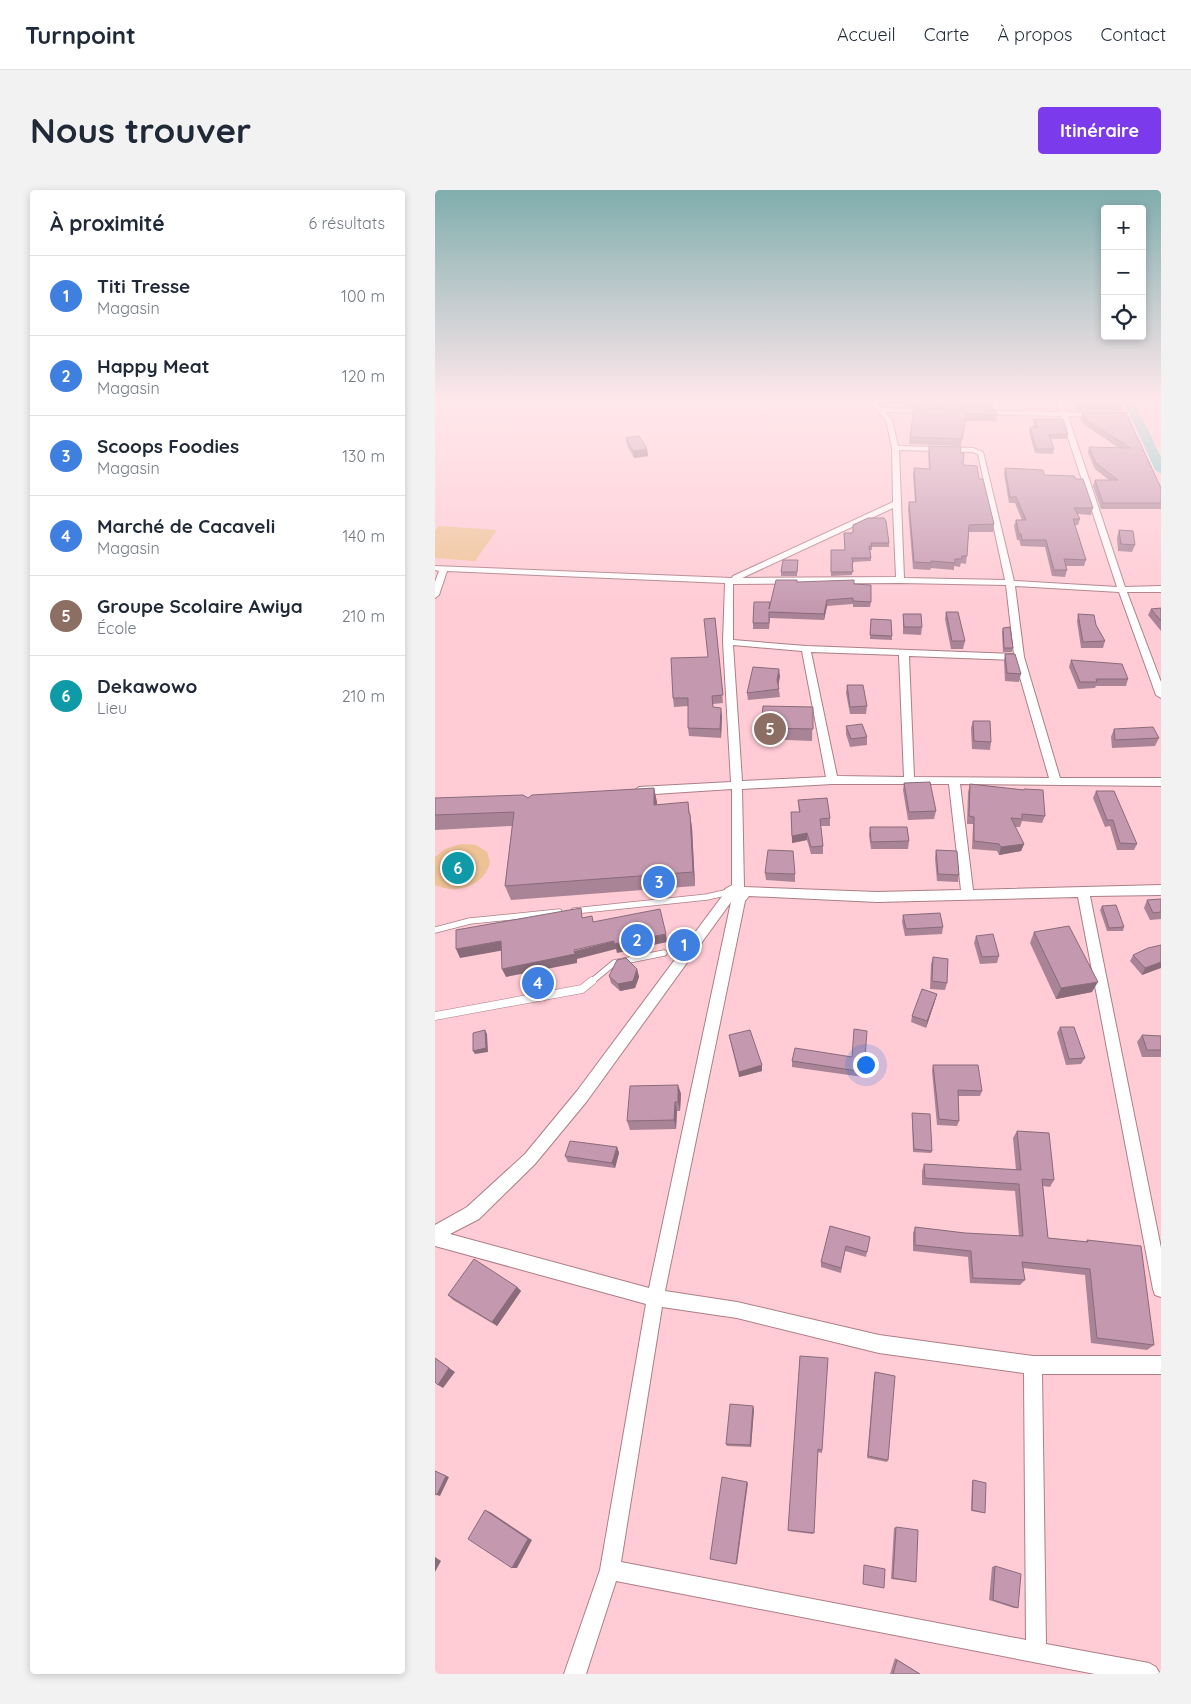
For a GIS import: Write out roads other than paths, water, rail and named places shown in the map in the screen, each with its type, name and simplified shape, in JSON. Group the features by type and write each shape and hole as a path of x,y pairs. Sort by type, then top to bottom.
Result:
{"street":[{"path":"896,471 900,580"},
{"path":"985,471 1010,582 1019,657 1055,780"},
{"path":"1082,471 1122,590 1161,694"},
{"path":"729,581 897,503"},
{"path":"435,595 440,568 729,581 900,580 1010,582 1122,590 1161,589"},
{"path":"575,1674 610,1570 655,1298 736,894 737,786 728,642 729,581"},
{"path":"728,642 806,649 1019,657"},
{"path":"806,649 832,780"},
{"path":"905,654 909,779"},
{"path":"631,792 832,780 1161,782"},
{"path":"953,782 968,895"},
{"path":"736,894 877,897 1161,890"},
{"path":"1083,893 1161,1289"},
{"path":"435,1236 473,1213 530,1159 582,1096 736,894"},
{"path":"435,1236 655,1298 737,1310 879,1344 1033,1365 1161,1365"},
{"path":"1033,1365 1036,1652"},
{"path":"610,1570 1149,1674"}],"lane":[{"path":"435,930 470,921 736,894"},
{"path":"435,1016 582,988 614,963 664,954"}],"place":[{"name":"Groupe Scolaire Awiya","path":"770,729"},
{"name":"Dekawowo","path":"458,868"},
{"name":"Scoops Foodies","path":"659,882"},
{"name":"Happy Meat","path":"637,940"},
{"name":"Titi Tresse","path":"684,945"},
{"name":"Marché de Cacaveli","path":"538,983"}]}
